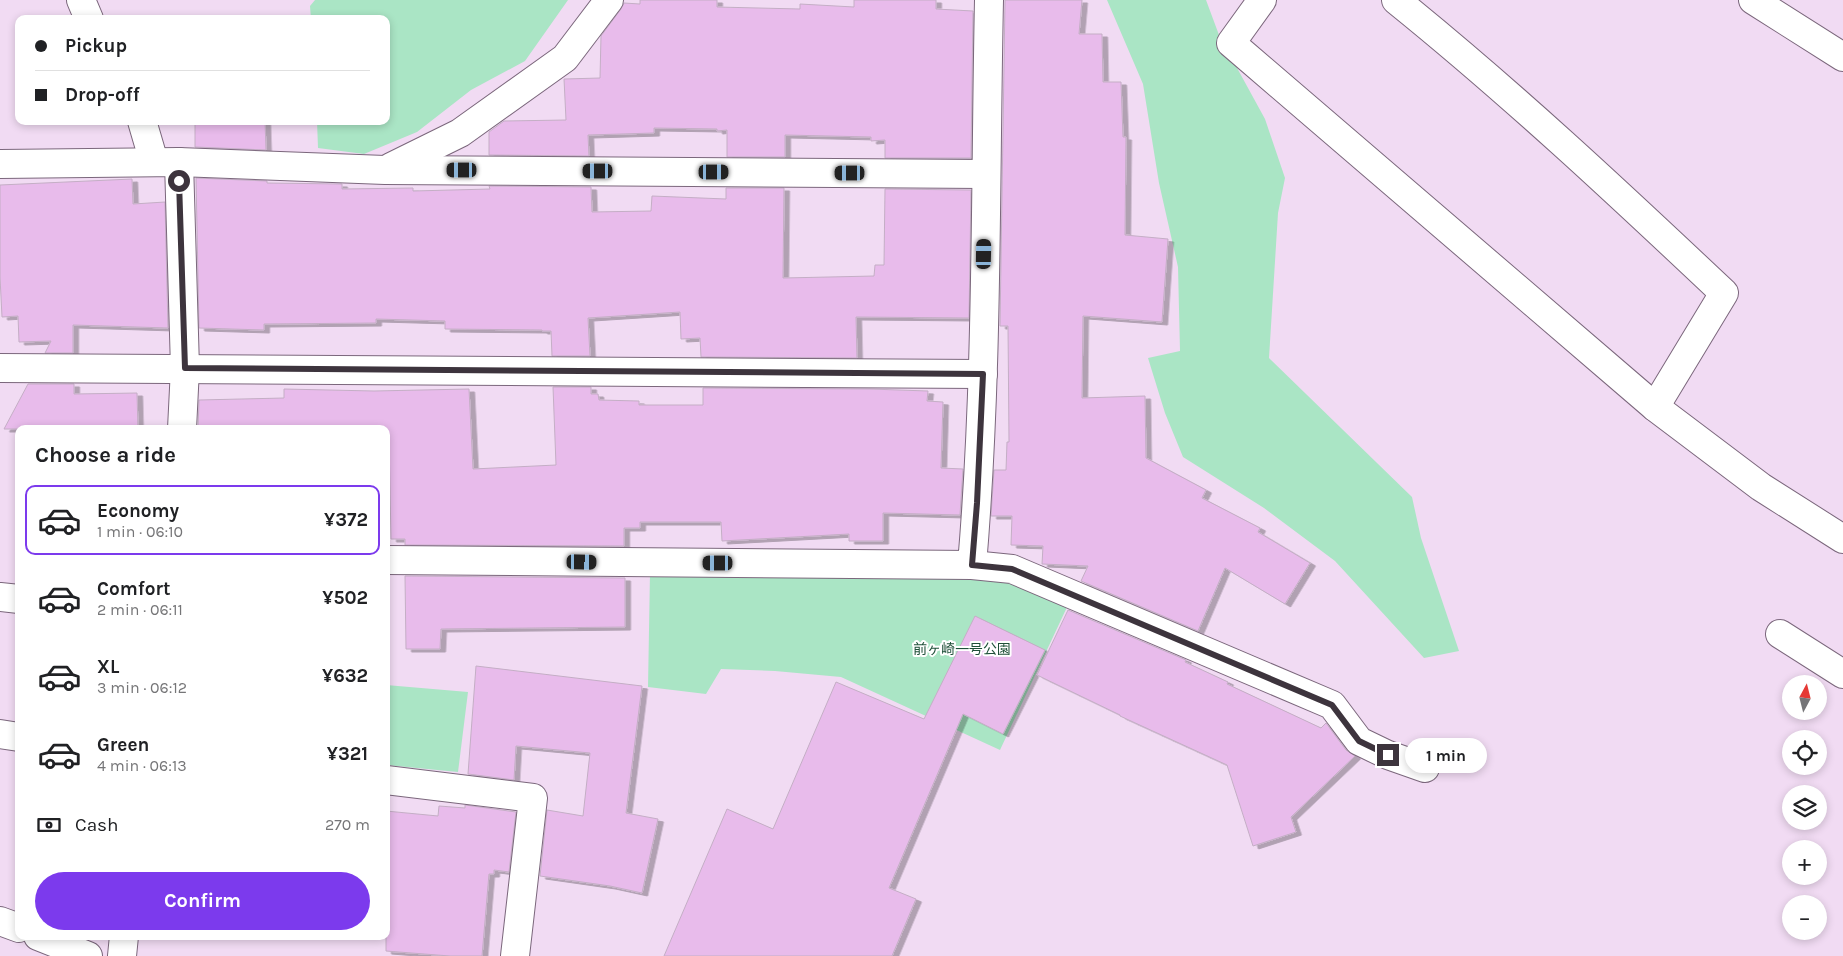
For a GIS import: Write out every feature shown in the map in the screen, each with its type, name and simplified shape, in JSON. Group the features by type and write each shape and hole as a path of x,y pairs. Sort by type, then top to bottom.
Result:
{"street":[{"path":"81,0 87,15"},
{"path":"385,170 460,133 565,58 609,0"},
{"path":"972,565 983,374 988,0"},
{"path":"1262,0 1231,43 1655,407 1761,487 1843,539"},
{"path":"1396,0 1464,55 1591,168 1724,293 1655,407"},
{"path":"1753,0 1843,56"},
{"path":"144,125 166,162 185,368 182,425"},
{"path":"0,164 166,162 385,170 985,174"},
{"path":"0,368 983,374"},
{"path":"390,560 972,565 1012,569 1332,705 1359,741 1388,755 1425,768"},
{"path":"0,597 15,599"},
{"path":"1780,634 1843,674"},
{"path":"0,734 15,736"},
{"path":"390,780 533,798 515,956"},
{"path":"0,921 15,927"},
{"path":"48,940 88,956"},
{"path":"122,956 124,940"}],"green space":[{"path":"315,0 568,0 525,61 471,90 417,132 364,154 318,148 317,125 390,125 390,15 311,15 310,6"},
{"path":"1107,0 1206,0 1219,35 1265,119 1285,178 1278,213 1269,358 1412,497 1421,538 1459,651 1424,658 1335,561 1264,508 1183,457 1165,413 1148,358 1180,351 1178,267 1159,183 1143,84"},
{"name":"前ヶ崎一号公園","path":"650,573 1010,578 1068,605 1000,750 841,677 775,671 721,669 706,694 648,687"},
{"path":"390,685 468,692 458,772 390,765"}],"building":[{"path":"640,0 717,0 717,7 800,9 800,4 854,7 854,0 936,0 936,9 973,11 971,158 885,158 885,140 871,141 871,137 785,135 785,157 727,157 727,130 654,128 654,133 588,135 589,156 489,155 489,132 504,121 566,120 564,79 600,78 601,36 624,3 640,4"},
{"path":"1005,0 1082,0 1079,34 1102,34 1103,82 1121,82 1123,137 1126,137 1125,235 1168,239 1162,322 1083,316 1082,398 1145,396 1146,458 1206,490 1202,498 1260,528 1258,532 1310,563 1285,604 1225,568 1198,631 1081,581 1088,566 1042,564 1043,546 1011,545 1012,516 991,516 994,470 1006,470 1007,442 1009,442 1008,326 1000,326"},
{"path":"195,125 265,125 266,150 195,147"},
{"path":"196,178 267,181 267,183 342,184 342,189 413,188 413,191 490,189 489,186 591,187 592,212 651,211 652,196 726,199 726,188 784,188 783,278 874,276 875,265 884,265 885,189 971,190 969,318 856,317 857,358 701,357 700,338 681,339 680,312 588,318 590,356 552,356 551,331 445,329 445,321 376,319 376,323 264,324 264,330 199,328"},
{"path":"132,179 133,204 165,202 168,328 73,325 73,353 45,353 51,341 19,342 18,316 2,317 0,185"},
{"path":"28,384 74,384 74,394 137,393 138,425 15,425 15,429 4,429"},
{"path":"553,387 591,387 591,394 598,394 599,400 639,401 639,405 703,405 703,388 928,391 927,401 943,402 941,468 963,469 960,515 883,513 883,541 849,541 849,534 722,541 721,522 640,522 640,528 624,528 624,546 405,545 405,539 391,539 390,425 198,425 199,400 284,398 284,389 374,391 469,389 473,469 556,465"},
{"path":"405,576 625,578 625,627 441,629 440,649 406,649"},
{"path":"1068,610 1186,660 1185,662 1228,682 1227,684 1321,728 1326,723 1346,750 1355,756 1291,817 1296,832 1253,846 1227,765 1120,716 1037,675"},
{"path":"975,616 1045,650 1003,734 963,714 889,888 916,899 892,956 664,956 727,809 773,829 836,682 924,719"},
{"path":"476,666 642,686 626,813 658,819 642,893 610,886 540,876 547,810 583,816 590,753 516,746 514,780 468,774"},
{"path":"465,805 516,812 509,872 494,870 494,874 489,874 482,956 450,956 386,951 386,940 390,940 390,811 438,816 439,806 465,808"}],"route":[{"path":"179,181 185,368 983,374 972,565 1012,569 1332,705 1359,741 1388,755"}]}
